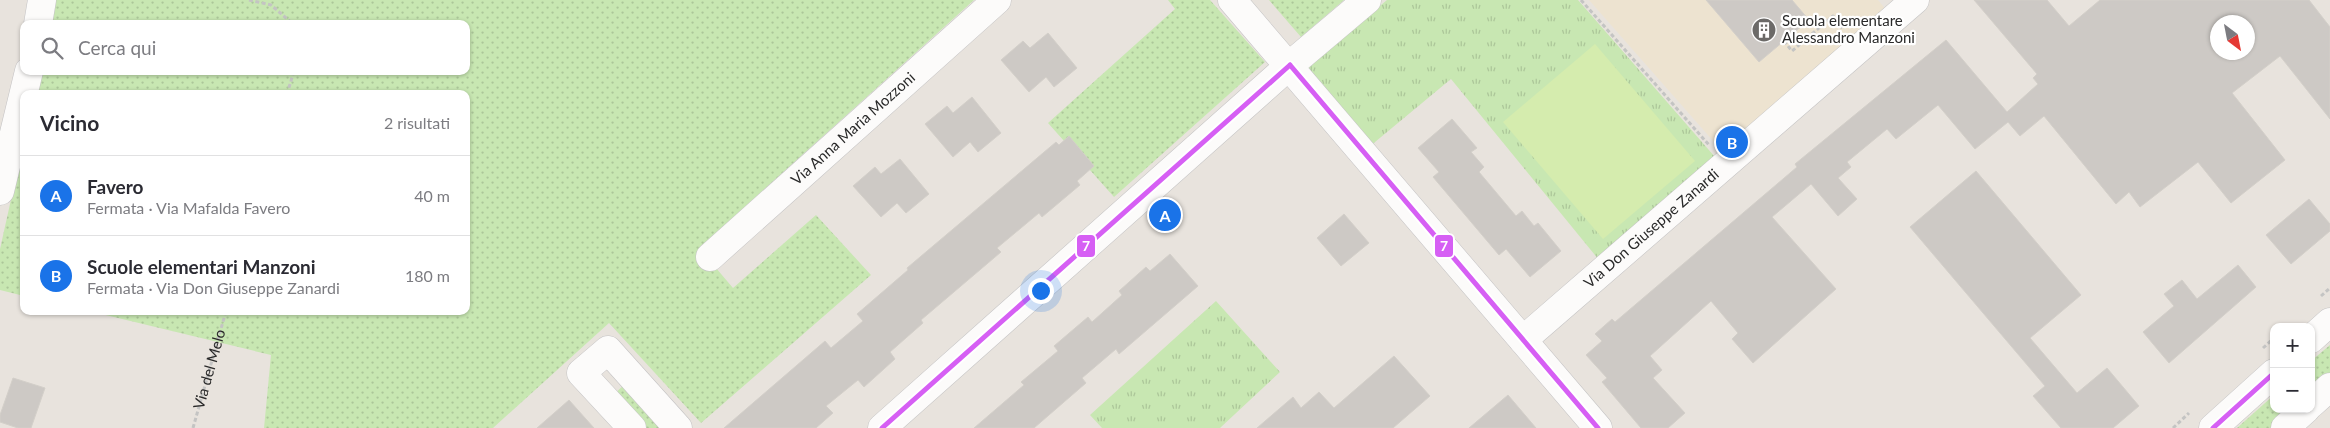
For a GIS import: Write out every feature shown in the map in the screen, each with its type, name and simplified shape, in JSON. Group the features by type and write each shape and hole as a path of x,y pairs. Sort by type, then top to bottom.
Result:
{"street":[{"path":"39,20 42,0"},
{"name":"Via Anna Maria Mozzoni","path":"710,257 997,0"},
{"path":"1232,0 1290,65 1598,428"},
{"path":"882,428 1290,65 1367,0"},
{"name":"Via Don Giuseppe Zanardi","path":"1523,340 1915,0"},
{"path":"24,90 28,75"},
{"path":"0,191 20,108"},
{"path":"2315,335 2330,322"},
{"path":"632,428 581,373 608,350 678,428"},
{"path":"2213,428 2270,377"},
{"path":"2315,400 2330,387"},
{"path":"2285,428 2302,413"}],"path":[{"path":"249,0 271,5 288,20"},
{"path":"1581,0 1726,164"},
{"path":"1784,41 1792,50 1833,16 1860,48"},
{"path":"288,90 293,75"},
{"name":"Via del Melo","path":"193,428 225,315"}],"shaded area":[{"path":"1589,0 1878,0 1887,11 1722,151"}],"green space":[{"path":"55,0 974,0 699,248 733,288 816,215 871,275 701,423 609,323 493,428 264,428 271,355 106,315 470,315 470,90 35,90 38,75 470,75 470,20 51,20"},
{"path":"1168,0 1210,0 1265,62 1114,197 1048,123 1175,9"},
{"path":"1269,0 1344,0 1301,37"},
{"path":"1387,0 1578,0 1715,157 1599,260 1451,79 1369,147 1304,69"},
{"path":"1595,44 1695,161 1603,239 1503,122"},
{"path":"20,159 20,295 0,290 0,249"},
{"path":"1216,301 1280,372 1220,428 1102,428 1090,415"},
{"path":"2330,345 2330,374 2315,387 2315,368 2315,358"},
{"path":"625,384 665,428 642,428 612,396"},
{"path":"2270,399 2270,413 2287,413 2270,428 2237,428"}],"building":[{"name":"Scuola elementare Alessandro Manzoni","path":"1706,0 1792,0 1809,20 1759,62"},
{"path":"1974,0 2047,0 2069,26 2100,0 2309,0 2330,27 2330,119 2280,56 2232,93 2285,160 2231,203 2198,162 2140,207 2129,192 2116,204 2044,116 2020,136 2008,122 1975,149 1938,105 1896,139 1887,129 1847,162 1851,167 1838,178 1857,199 1838,216 1811,184 1772,217 1836,289 1753,363 1732,339 1738,333 1711,301 1650,356 1662,370 1653,378 1685,413 1668,428 1641,428 1602,382 1607,378 1586,355 1602,341 1595,334 1612,319 1615,322 1797,167 1795,164 1946,40 2007,112 2038,84 2033,78 2037,74"},
{"path":"1048,33 1077,68 1054,87 1046,77 1029,92 1001,60 1023,41 1030,48"},
{"path":"972,97 1001,133 978,152 970,142 953,157 925,124 947,106 953,113"},
{"path":"1452,119 1477,148 1471,152 1484,167 1479,172 1516,216 1522,211 1534,226 1538,223 1561,251 1530,277 1506,249 1499,255 1433,177 1439,172 1418,148"},
{"path":"1069,136 1094,166 1077,181 1080,185 1042,217 1039,213 997,248 1001,252 921,320 923,323 890,352 895,359 864,387 858,380 826,406 833,413 816,428 724,428 825,341 831,348 863,321 857,314 908,270 907,268 1056,142 1059,145"},
{"path":"900,159 929,194 906,213 897,203 881,217 853,186 875,167 881,174"},
{"path":"1976,171 2081,295 2030,338 2077,393 2107,368 2139,406 2113,428 2061,428 2033,396 2045,386 1910,227"},
{"path":"2309,199 2330,224 2330,231 2291,264 2266,235"},
{"path":"1344,214 1369,243 1341,266 1317,238"},
{"path":"1170,254 1198,286 1119,354 1116,349 1082,378 1086,383 1034,428 974,428 1024,385 1021,382 1058,351 1054,346 1088,317 1092,322 1122,295 1119,291 1146,267 1150,271"},
{"path":"2238,265 2256,287 2169,363 2143,332 2174,306 2164,294 2182,280 2197,299"},
{"path":"1394,356 1430,396 1393,428 1257,428 1293,397 1301,408 1319,392 1334,408"},
{"path":"13,378 45,388 31,428 18,428 0,422 0,415"},
{"path":"1508,395 1536,428 1469,428"},
{"path":"569,400 594,428 537,428"}],"transit line":[{"name":"7","path":"1290,65 1598,428"},
{"name":"7","path":"882,428 1290,65"},
{"name":"7","path":"2213,428 2270,377"}],"place":[{"name":"Scuola elementare Alessandro Manzoni","path":"1764,30"},
{"name":"Scuole elementari Manzoni","path":"1732,142"},
{"name":"Favero","path":"1165,215"}]}
